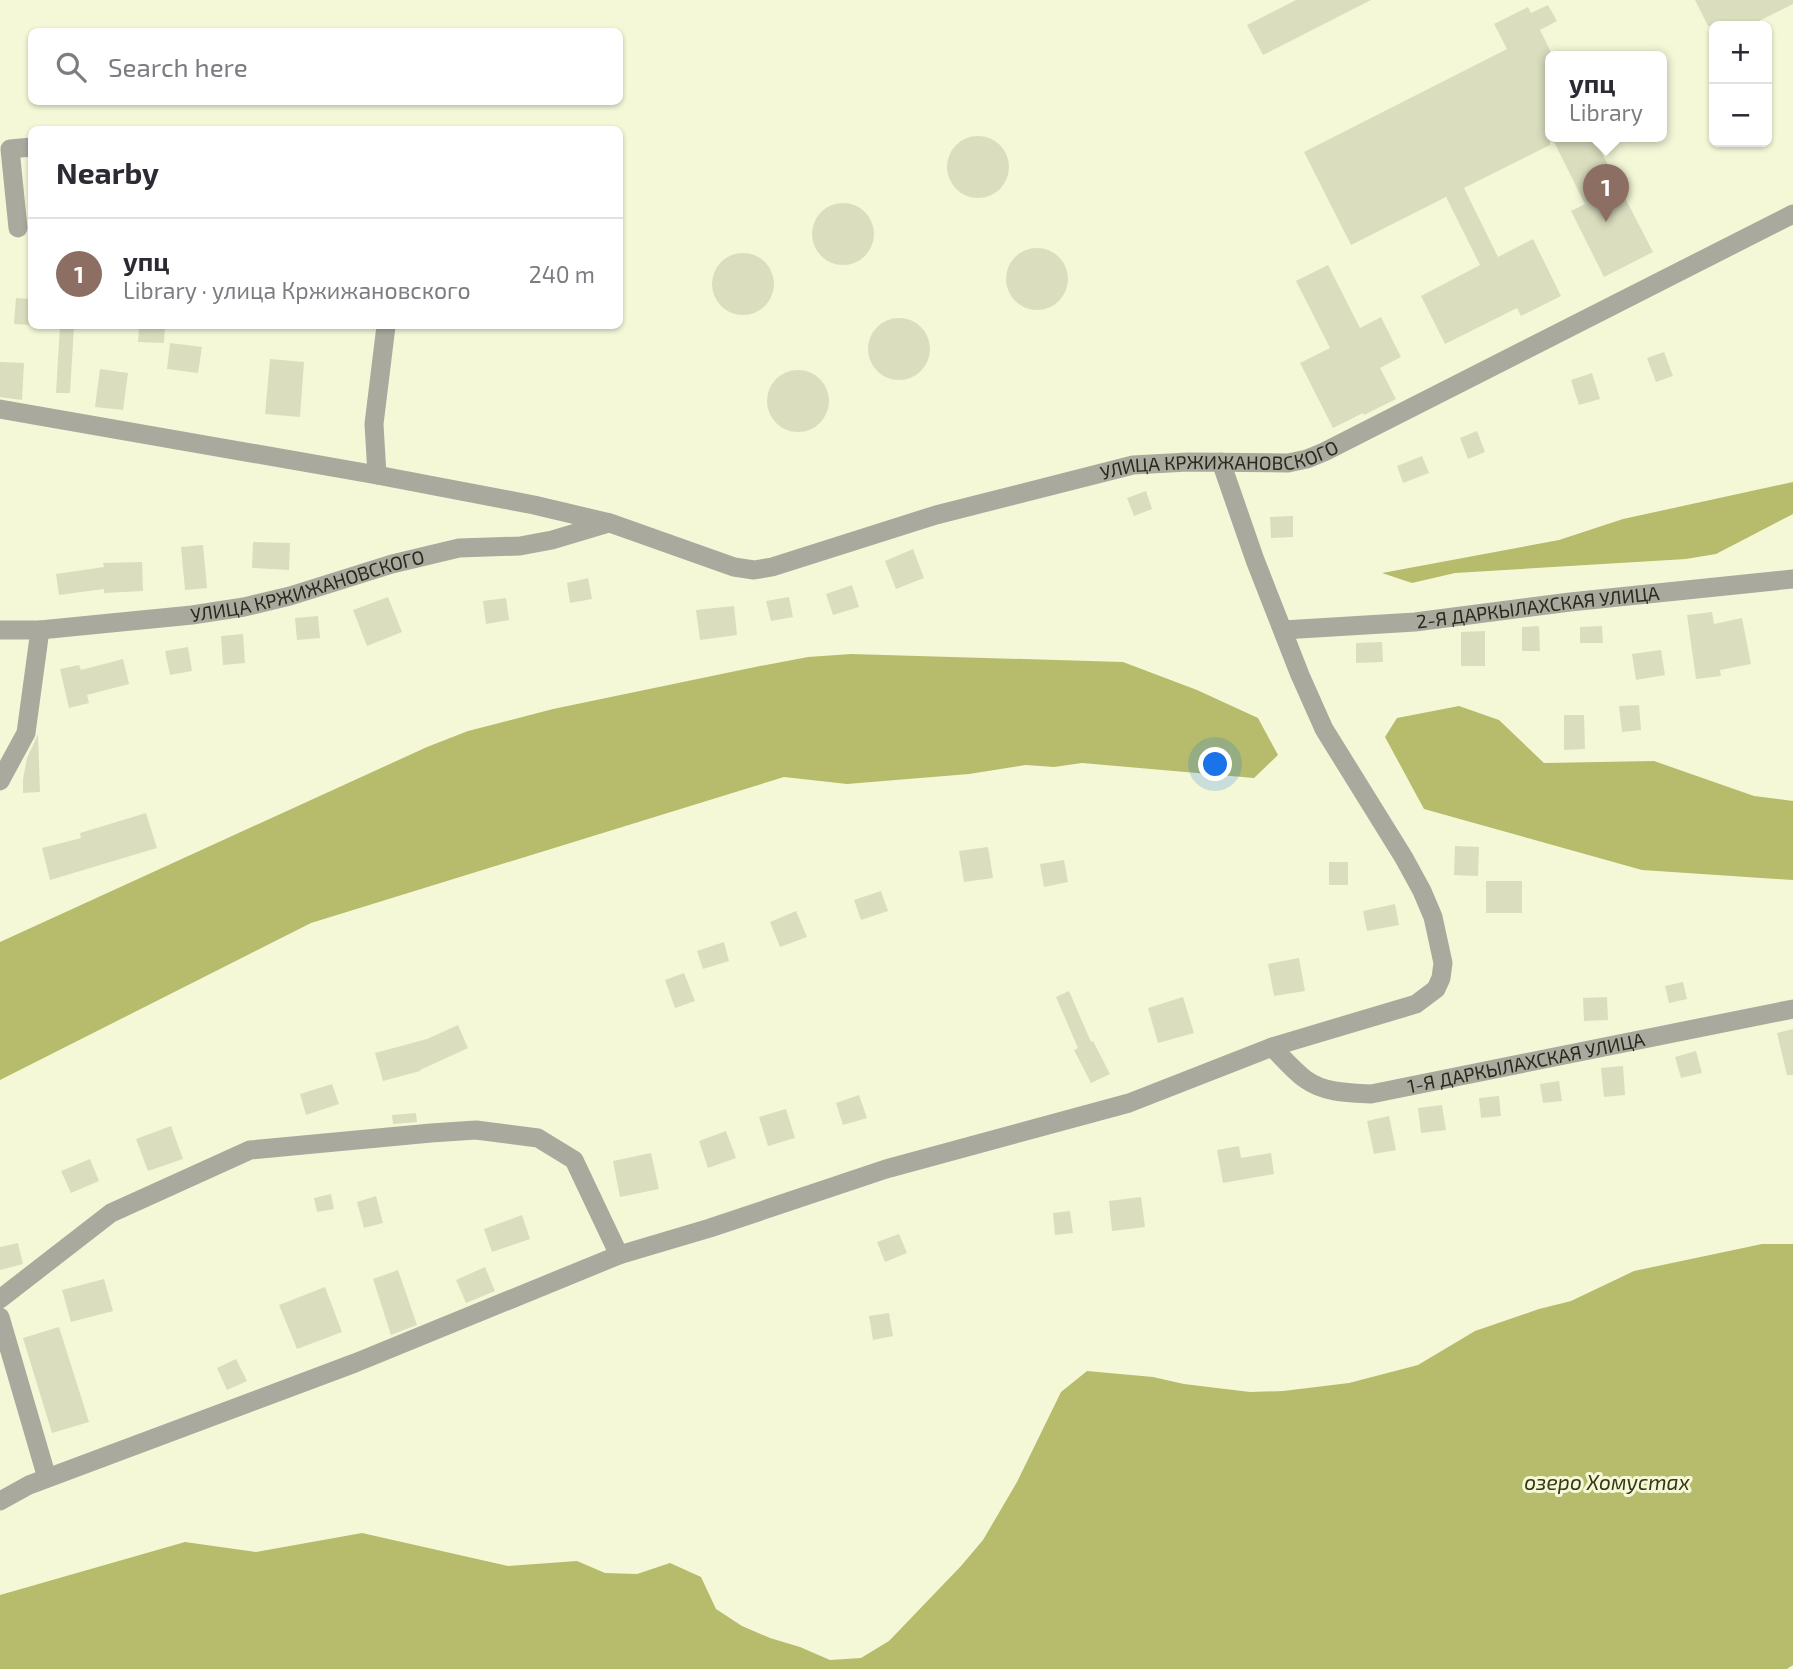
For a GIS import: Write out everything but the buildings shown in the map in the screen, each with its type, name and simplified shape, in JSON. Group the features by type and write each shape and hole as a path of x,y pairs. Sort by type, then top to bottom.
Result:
{"street":[{"path":"18,228 10,149 28,147"},
{"name":"УЛИЦА КРЖИЖАНОВСКОГО","path":"0,409 377,475 561,511 610,523 714,561 754,570 772,567 936,515 1133,465 1188,462 1288,463 1307,459 1793,214"},
{"path":"377,475 374,424 386,329"},
{"path":"0,1501 29,1485 355,1363 620,1255 886,1169 1129,1103 1272,1048 1416,1004 1436,989 1443,963 1433,917 1422,891 1324,729 1255,560 1221,462"},
{"name":"УЛИЦА КРЖИЖАНОВСКОГО","path":"0,630 40,629 192,615 244,607 290,596 392,564 459,548 520,546 552,540 610,523"},
{"name":"2-Я ДАРКЫЛАХСКАЯ УЛИЦА","path":"1283,630 1415,622 1570,602 1793,579"},
{"path":"0,781 26,733 40,629"},
{"name":"1-Я ДАРКЫЛАХСКАЯ УЛИЦА","path":"1272,1048 1306,1080 1324,1089 1371,1094 1793,1009"},
{"path":"0,1299 111,1213 250,1150 431,1133 476,1130 538,1138 575,1160 620,1255"},
{"path":"0,1317 47,1478"}],"water":[{"path":"1793,482 1793,514 1716,554 1686,559 1455,573 1412,583 1382,573 1559,540 1623,519"},
{"path":"851,654 1123,662 1197,690 1258,718 1278,755 1254,778 1082,763 1054,767 1026,765 969,774 847,784 784,777 311,923 0,1080 0,942 427,747 468,731 553,709 760,666 808,657"},
{"path":"1459,706 1499,720 1544,763 1654,761 1754,796 1793,801 1793,880 1642,870 1424,809 1385,737 1397,718"},
{"name":"озеро Хомустах","path":"1762,1244 1793,1244 1793,1665 1787,1669 0,1669 0,1595 185,1542 256,1552 362,1533 508,1566 577,1561 605,1573 637,1574 670,1563 701,1577 716,1609 742,1626 830,1660 861,1658 889,1641 983,1540 1017,1482 1061,1392 1087,1371 1153,1377 1184,1384 1250,1392 1349,1383 1418,1365 1475,1331 1571,1301 1634,1271"}],"place":[{"name":"упц","path":"1606,222"}]}
